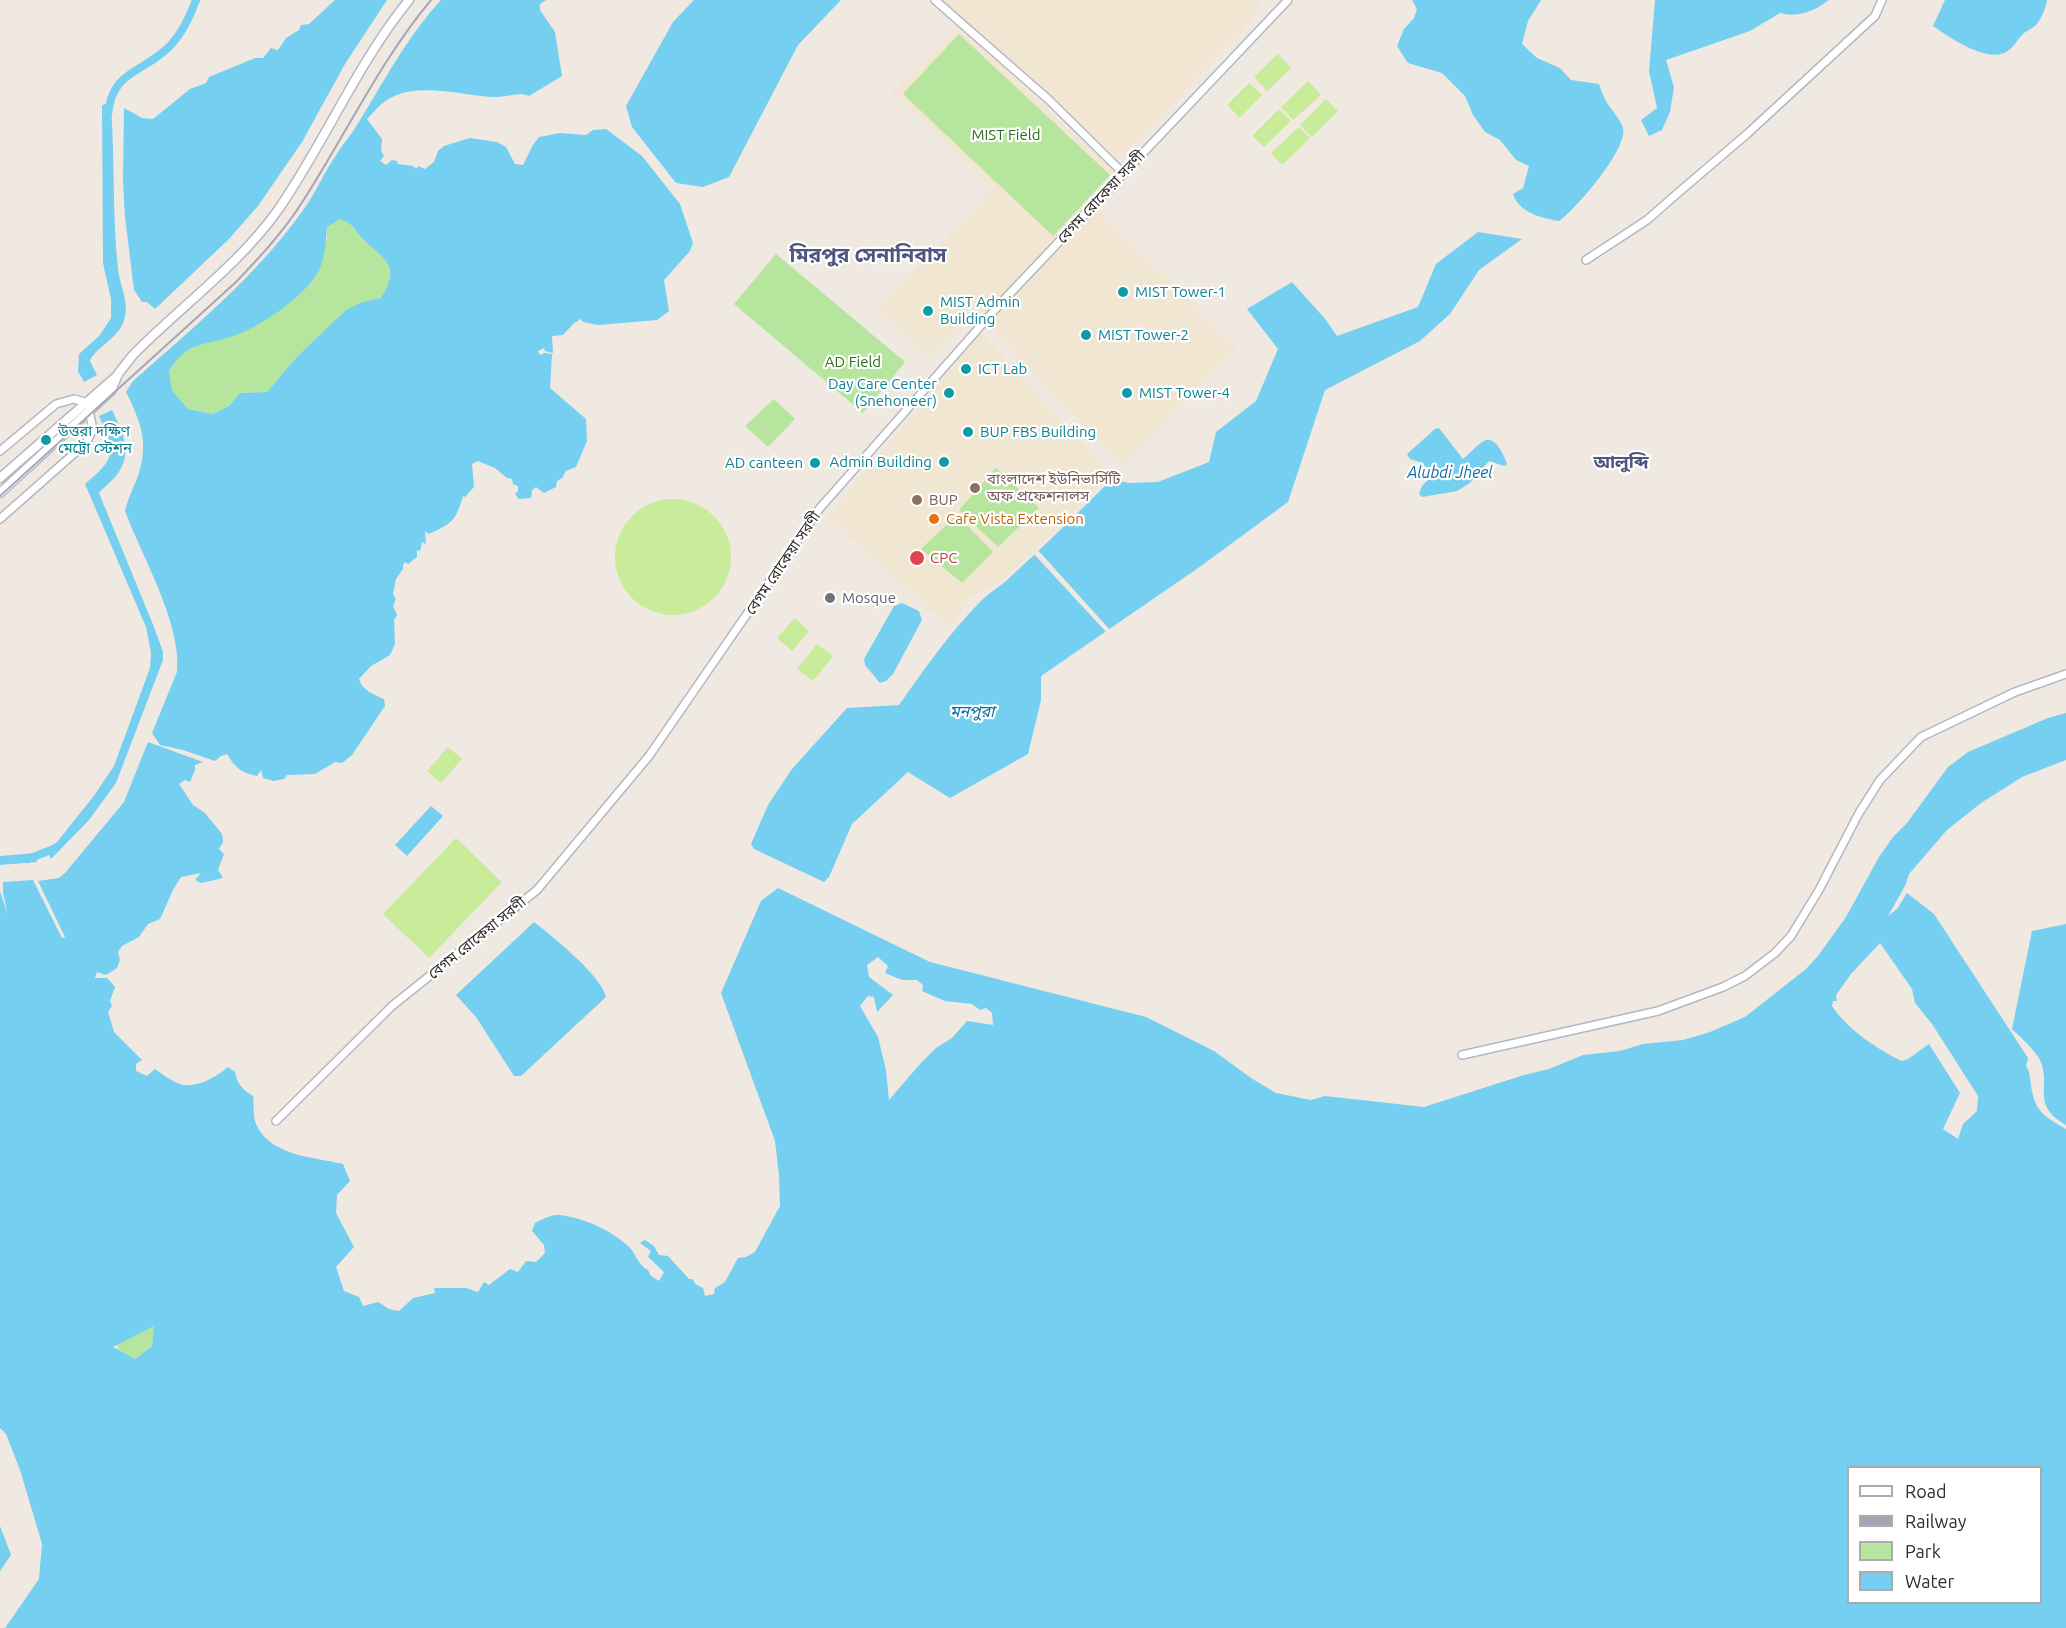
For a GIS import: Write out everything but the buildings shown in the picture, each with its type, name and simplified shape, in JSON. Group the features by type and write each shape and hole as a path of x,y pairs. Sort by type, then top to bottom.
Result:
{"main road":[{"path":"0,478 118,374 138,350 244,251 277,211 389,27 409,0"},
{"path":"0,494 111,391 118,374"}],"street":[{"path":"935,0 1064,113 1123,173"},
{"name":"বেগম রোকেয়া সরণী","path":"276,1121 393,1006 537,890 649,756 820,508 946,363 1288,0"},
{"path":"1586,260 1647,220 1747,134 1875,16 1882,0"},
{"path":"0,451 56,404 74,399 86,402"},
{"path":"0,519 86,443 93,429 89,411"},
{"path":"1462,1055 1658,1011 1723,987 1745,976 1791,936 1819,890 1859,813 1880,780 1921,737 2015,692 2066,674"}],"shaded area":[{"path":"943,0 1260,0 1252,20 1119,159"},
{"path":"958,23 1114,173 1089,199 1238,348 1122,465 974,311 928,358 877,310 993,188 892,92"},
{"name":"বাংলাদেশ ইউনিভার্সিটি অফ প্রফেশনালস","path":"981,332 1111,475 1004,579 970,598 950,628 827,518"}],"green space":[{"name":"MIST Field","path":"959,34 1110,175 1053,236 903,94"},
{"path":"1278,54 1291,68 1267,91 1254,77"},
{"path":"1308,81 1321,95 1293,120 1281,107"},
{"path":"1249,83 1262,95 1240,118 1227,105"},
{"path":"1326,99 1338,111 1312,137 1300,125"},
{"path":"1279,109 1291,121 1264,147 1252,136"},
{"path":"1299,127 1310,138 1282,165 1271,153"},
{"path":"340,218 352,226 388,265 390,279 381,298 363,302 296,358 267,392 240,393 229,406 213,414 188,409 172,390 169,371 177,359 327,240 327,227"},
{"name":"AD Field","path":"776,254 905,362 863,413 734,304"},
{"path":"774,399 795,419 768,447 745,426"},
{"path":"996,468 1039,508 998,547 959,510"},
{"path":"673,499 695,504 714,516 726,535 731,557 726,579 714,598 695,610 673,615 651,610 632,598 620,579 615,557 620,535 632,516 651,504"},
{"path":"957,515 993,552 962,583 921,549"},
{"path":"795,618 809,631 792,651 777,638"},
{"path":"817,644 833,656 813,681 797,669"},
{"path":"448,747 462,759 441,783 427,771"},
{"path":"456,838 502,882 429,958 383,914"},
{"path":"155,1321 152,1346 135,1359 120,1352 114,1338"}],"water":[{"path":"335,0 387,0 345,64 302,142 258,206 229,239 155,309 147,302 142,302 134,290 125,217 124,108 142,118 153,119 190,89 206,83 209,77 255,58 263,58 271,48 278,50 286,38 299,30 301,25 309,24"},
{"path":"441,0 546,0 540,4 540,10 555,32 562,76 529,96 521,94 492,97 424,90 398,94 379,106 367,119 382,139 381,151 384,156 380,161 386,165 392,160 416,169 418,166 425,169 434,162 438,151 444,146 470,138 497,142 506,147 515,164 523,165 539,137 560,133 586,135 593,130 606,129 642,156 680,204 693,243 690,251 664,280 669,311 657,320 598,325 583,322 581,319 563,335 552,336 553,353 545,351 544,348 538,351 540,355 552,354 550,388 586,419 587,441 576,467 566,471 557,481 556,487 544,493 536,487 532,490 531,498 519,499 515,494 518,486 513,484 512,479 478,461 472,464 474,487 465,497 463,496 455,516 429,534 425,531 426,544 422,542 420,551 417,550 417,557 408,564 405,562 396,579 393,594 396,599 393,606 397,615 394,620 395,644 390,655 371,666 359,679 372,694 384,699 385,706 352,755 342,763 335,762 315,774 287,775 284,779 273,781 263,778 261,770 257,776 243,771 227,754 215,761 160,745 152,733 177,672 177,653 167,612 125,511 138,476 143,453 142,433 126,392 133,381 225,299 288,231 310,200 332,161 355,129 406,45","holes":["340,219 345,221 388,265 390,278 381,298 363,302 346,310 296,358 267,392 240,393 229,406 213,414 188,409 172,390 169,371 176,362 195,347 254,327 291,302 318,272 325,250 327,227"]},
{"path":"694,0 841,0 798,45 729,177 703,187 676,183 632,127 626,106 673,22"},
{"path":"1412,0 1541,0 1528,21 1522,44 1537,58 1560,68 1571,80 1599,84 1605,99 1622,124 1622,138 1618,150 1599,178 1559,221 1532,214 1520,206 1513,194 1523,188 1529,166 1516,160 1500,140 1485,132 1473,115 1465,96 1442,73 1408,63 1397,46 1404,29 1414,18 1417,9"},
{"path":"1655,0 1829,0 1806,12 1794,15 1780,13 1750,31 1666,60 1674,87 1670,112 1662,130 1649,136 1641,120 1657,108 1649,71"},
{"path":"1945,0 2047,0 2036,25 2024,33 2009,50 1991,55 1970,48 1933,26"},
{"path":"106,104 111,107 116,249 126,310 120,329 90,361 97,375 84,382 78,371 79,354 99,336 111,318 111,299 103,263 102,105"},
{"name":"মনপুরা","path":"1478,232 1522,239 1479,270 1450,314 1420,341 1325,390 1288,502 1201,566 1041,676 1041,700 1028,754 950,798 908,772 852,824 829,877 824,882 754,849 751,844 768,805 792,769 847,708 899,705 970,612 1034,555 1111,480 1130,483 1158,482 1209,462 1216,432 1256,401 1278,349 1247,309 1292,282 1337,336 1418,307 1436,264"},
{"path":"112,410 123,435 125,459 116,476 99,493 154,627 163,652 163,660 116,783 89,820 51,859 47,849 57,842 93,797 114,766 150,668 151,653 146,627 85,484 108,461 110,447 99,416"},
{"name":"Alubdi Jheel","path":"1439,428 1463,459 1480,444 1490,440 1500,448 1507,464 1504,466 1489,461 1470,483 1457,491 1422,497 1419,494 1422,486 1431,477 1431,471 1420,462 1410,459 1407,454"},
{"path":"902,603 919,611 922,620 893,674 880,683 865,665 864,659 894,606"},
{"path":"2066,713 2066,760 2022,777 1981,803 1947,830 1909,874 1888,916 1897,909 1907,893 1934,914 2028,1058 2026,1066 2038,1107 2046,1117 2066,1129 2066,1628 5,1628 39,1579 42,1544 20,1470 6,1434 0,1428 0,891 8,916 3,882 33,880 62,938 65,937 38,881 59,878 65,873 124,802 148,742 203,762 195,765 190,782 185,780 179,784 193,805 205,813 222,834 223,842 219,849 224,854 218,870 223,878 201,883 195,880 201,873 181,877 160,919 148,924 139,937 122,946 118,952 120,960 117,968 106,975 97,972 95,978 107,978 115,987 110,1001 112,1006 108,1012 114,1032 142,1060 136,1064 136,1071 147,1076 155,1069 177,1083 193,1085 212,1078 228,1067 235,1072 241,1086 253,1096 256,1124 271,1143 306,1157 343,1164 350,1181 337,1195 336,1213 354,1247 336,1267 344,1291 359,1297 363,1306 378,1302 389,1309 399,1311 413,1298 435,1293 434,1288 466,1288 478,1292 484,1282 489,1285 510,1269 518,1272 526,1261 536,1262 545,1253 544,1245 532,1231 535,1223 554,1215 586,1221 615,1236 630,1248 651,1276 659,1281 664,1272 648,1257 651,1251 640,1243 645,1240 654,1246 659,1255 668,1256 689,1279 693,1279 695,1284 703,1288 705,1296 714,1294 715,1288 725,1282 738,1258 755,1252 780,1206 775,1141 721,993 761,901 778,888 930,962 1146,1017 1214,1051 1276,1093 1311,1100 1325,1096 1424,1107 1549,1069 1583,1055 1620,1051 1643,1044 1683,1040 1710,1032 1745,1017 1806,969 1818,956 1846,917 1879,857 1893,837 1907,823 1948,767 1968,752 2048,718","holes":["1880,943 1912,989 1915,1003 1932,1024 1978,1096 1977,1111 1963,1124 1958,1139 1943,1129 1960,1093 1929,1044 1902,1061 1863,1038 1832,1006 1833,1001 1837,1001 1836,995 1851,974","878,957 888,966 885,973 902,980 917,980 923,985 922,991 945,1001 972,1004 980,1010 986,1008 992,1013 993,1025 967,1021 952,1038 936,1048 920,1064 889,1100 886,1070 878,1037 860,1006 868,996 874,997 877,1012 893,995 869,977 867,965","154,1326 152,1346 135,1359 113,1347"]},
{"path":"431,806 443,816 407,856 395,845"},
{"path":"36,853 37,862 0,865 0,856"},
{"path":"534,922 564,946 596,978 606,997 521,1076 514,1076 476,1017 456,995"},
{"path":"2066,924 2066,1125 2048,1110 2045,1103 2043,1070 2040,1060 2012,1029 2032,931"},
{"path":"0,1526 11,1555 0,1571"}],"pier":[{"path":"1036,548 1111,631 1107,633 1032,552"}],"waterway":[{"path":"108,115 115,90 121,81 158,57 173,43 185,26 196,0"},
{"path":"28,859 56,848"}],"railway":[{"path":"0,496 236,282 271,243 303,201 364,98 413,23 431,0"}],"place":[{"name":"MIST Tower-1","path":"1123,292"},
{"name":"MIST Admin Building","path":"928,311"},
{"name":"MIST Tower-2","path":"1086,335"},
{"name":"ICT Lab","path":"966,369"},
{"name":"Day Care Center (Snehoneer)","path":"949,393"},
{"name":"MIST Tower-4","path":"1127,393"},
{"name":"BUP FBS Building","path":"968,432"},
{"name":"উত্তরা দক্ষিণ মেট্রো স্টেশন","path":"46,440"},
{"name":"Admin Building","path":"944,462"},
{"name":"AD canteen","path":"815,463"},
{"name":"বাংলাদেশ ইউনিভার্সিটি অফ প্রফেশনালস","path":"975,488"},
{"name":"BUP","path":"917,500"},
{"name":"Cafe Vista Extension","path":"934,519"},
{"name":"CPC","path":"917,558"},
{"name":"Mosque","path":"830,598"}],"district":[{"name":"মিরপুর সেনানিবাস","path":"868,255"},
{"name":"আলুব্দি","path":"1621,462"}]}
